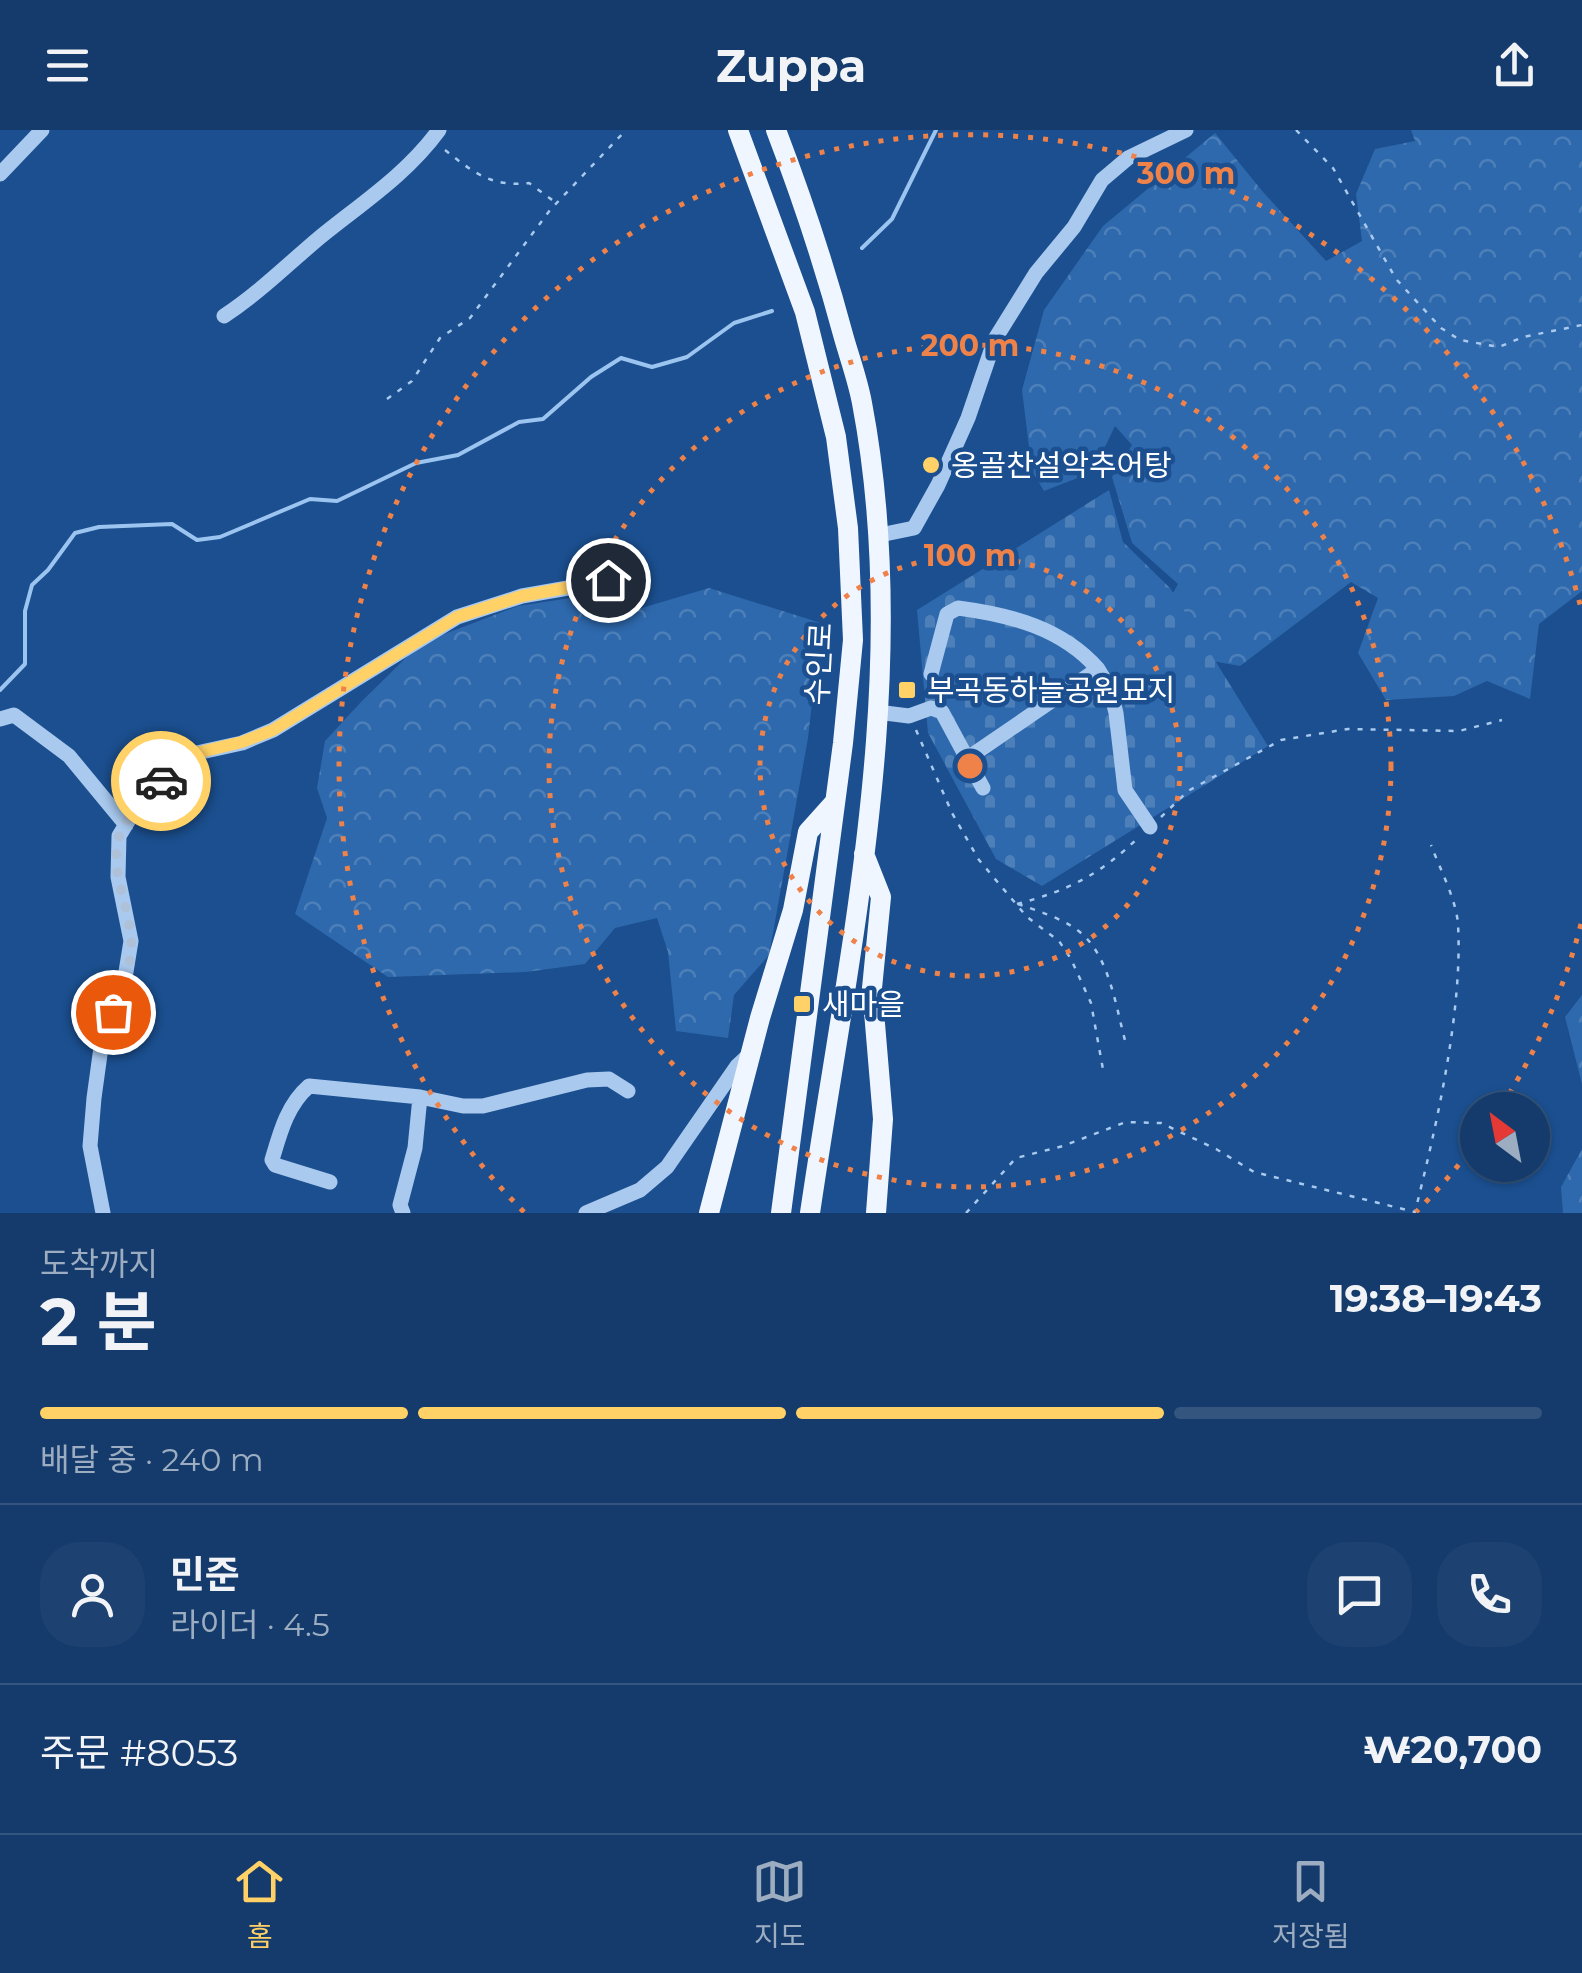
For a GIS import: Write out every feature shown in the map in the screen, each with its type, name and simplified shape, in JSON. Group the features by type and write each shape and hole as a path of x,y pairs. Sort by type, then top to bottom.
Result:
{"main road":[{"name":"수인로","path":"738,130 805,312 836,437 848,528 854,640 781,1213"},
{"name":"수인로","path":"776,130 833,298 862,402 880,534 880,662 864,854 810,1213"},
{"path":"709,1213 793,910 808,832 835,801"},
{"path":"864,854 881,897 872,988 882,1119 876,1213"}],"street":[{"path":"0,174 42,130"},
{"path":"880,534 914,528 968,418 1006,316 1074,228 1102,180 1128,158 1186,130"},
{"path":"224,316 256,296 322,236 408,168 436,135"},
{"path":"103,1213 90,1146 102,1040 124,984 132,941 118,876 119,836 126,824 160,782 192,754 273,730 457,617 522,596 608,580"},
{"path":"932,674 947,614 958,608 1050,631 1083,652 1110,689 1125,790 1150,827"},
{"path":"968,758 1098,669"},
{"path":"876,712 909,716 931,708 942,712 984,788"},
{"path":"0,719 14,714 69,756 126,824"},
{"path":"586,1213 640,1190 668,1166 725,1082 751,1053"},
{"path":"330,1182 275,1165 272,1160 281,1128 298,1095 309,1086 463,1106 483,1106 556,1086 609,1079 628,1090"},
{"path":"404,1213 400,1204 415,1148 420,1098"}],"path":[{"path":"387,399 412,381 422,360 440,338 470,318 556,204 626,130"},
{"path":"1296,130 1333,168 1396,279 1441,328 1460,340 1499,346 1582,325"},
{"path":"436,135 480,177 513,185 529,183 556,204"},
{"path":"909,716 952,813 979,860 1026,916 1059,941 1071,958 1091,1003 1104,1075"},
{"path":"1017,904 1056,894 1087,880 1122,854 1188,791 1281,740 1348,730 1459,731 1502,720"},
{"path":"966,1213 1016,1158 1126,1122 1161,1124 1216,1149 1254,1172 1415,1212 1446,1068 1456,975 1458,922 1431,845"},
{"path":"1017,904 1047,914 1088,940 1100,961 1126,1044"}],"green space":[{"path":"1411,130 1582,130 1582,591 1539,624 1530,699 1487,681 1454,696 1386,700 1358,653 1378,598 1351,582 1240,666 1179,655 1163,611 1178,584 1132,543 1112,477 1132,445 1115,426 1093,472 1044,491 1032,471 1022,390 1044,310 1103,226 1215,133 1326,261 1362,241 1356,194 1375,149 1415,141"},
{"path":"1109,490 1123,542 1170,588 1268,746 1042,886 996,859 928,733 917,610"},
{"path":"709,588 821,623 808,738 769,955 734,995 728,1038 676,1031 668,952 657,918 615,928 585,964 526,972 388,977 295,914 327,818 317,788 325,741 421,643 518,606 610,592 635,610"},
{"path":"1582,995 1582,1084 1565,1017"},
{"path":"1582,1149 1582,1213 1563,1213 1561,1187"}],"waterway":[{"path":"862,248 892,219 936,130"},
{"path":"0,690 25,664 25,611 32,585 75,533 99,527 172,524 197,540 220,537 310,499 337,501 416,463 458,455 519,422 543,419 591,377 621,358 652,367 687,357 734,323 772,311"}],"way so far":[{"path":"113,1012 124,984 132,941 118,876 119,836 136,808 161,781"}],"place":[{"name":"옹골찬설악추어탕","path":"931,465"},
{"name":"부곡동하늘공원묘지","path":"907,690"},
{"name":"새마을","path":"802,1004"}],"route":[{"path":"161,781 192,754 273,730 457,617 522,596 608,580"}]}
